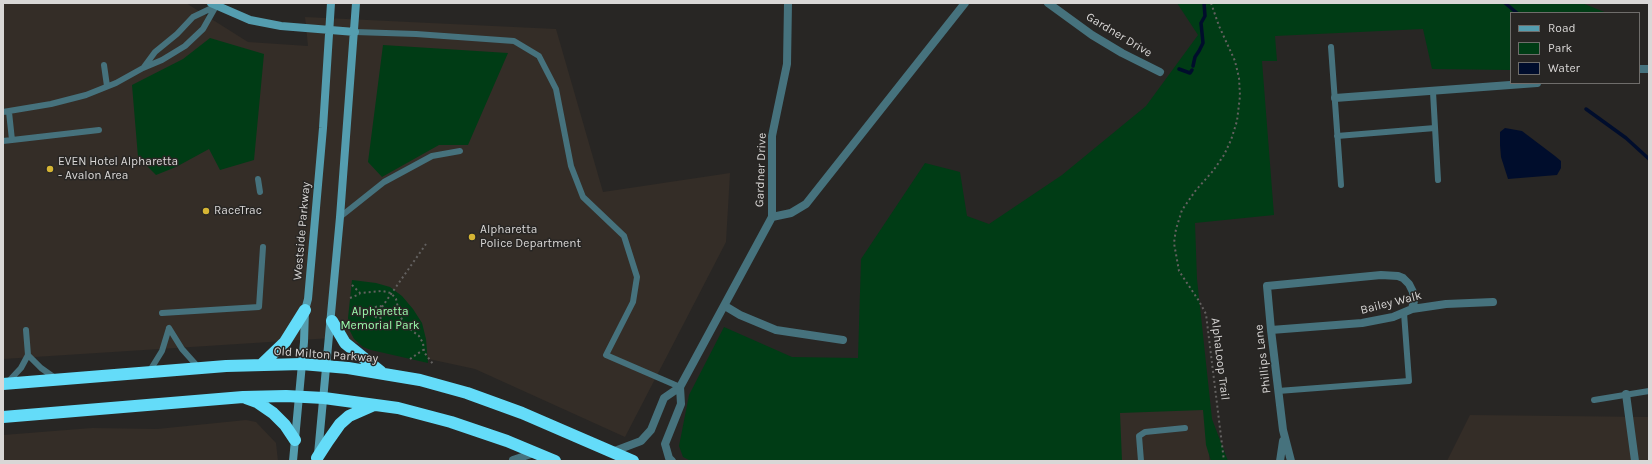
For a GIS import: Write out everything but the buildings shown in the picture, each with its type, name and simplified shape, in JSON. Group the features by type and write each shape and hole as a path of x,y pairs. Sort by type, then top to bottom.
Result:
{"highway":[{"path":"262,364 285,342 305,310"},
{"path":"332,321 345,343 382,373"},
{"name":"Old Milton Parkway","path":"4,384 262,364 302,364 327,366 382,373 435,384 474,395 522,413 632,461"},
{"path":"3,417 243,397 299,396 376,404 398,408 451,422 507,440 555,461"},
{"path":"243,397 257,402 273,413 285,425 295,440"},
{"path":"317,460 340,424 349,416 376,404"}],"main road":[{"name":"Westside Parkway","path":"294,461 305,310 308,299 323,128 331,3"},
{"path":"317,460 332,321 356,3"},
{"path":"214,5 250,20 281,26 355,32"}],"street":[{"name":"Gardner Drive","path":"612,452 641,442 651,430 664,398 680,387 772,217 772,136 787,64 788,3"},
{"path":"772,217 791,213 806,204 965,3"},
{"name":"Gardner Drive","path":"1048,3 1092,35 1122,53 1160,72"},
{"path":"1335,98 1434,92 1526,84"},
{"name":"Bailey Walk","path":"1267,286 1381,275 1398,276 1403,278 1413,292 1414,301 1412,309"},
{"name":"Phillips Lane","path":"1267,286 1283,430 1291,461"},
{"name":"Bailey Walk","path":"1271,330 1378,321 1412,309 1446,304 1493,302"},
{"path":"725,306 740,315 776,330 843,340"},
{"name":"Gardner Drive","path":"672,461 669,458 665,444 681,404 680,387"},
{"path":"1626,394 1635,461"},
{"name":"Phillips Lane","path":"1280,461 1283,430"},
{"path":"507,440 511,449 512,460 534,453"}],"lane":[{"path":"143,68 155,52 178,34 193,17 214,5"},
{"path":"12,140 6,112 86,96 162,60 185,46 203,29 214,5"},
{"path":"355,32 416,34 514,41 539,56 556,89 571,166 583,197 624,236 637,277 633,302 606,355 680,387"},
{"path":"1331,47 1341,185"},
{"path":"104,65 108,86"},
{"path":"1434,92 1438,180"},
{"path":"1337,136 1435,128"},
{"path":"3,141 99,130"},
{"path":"340,217 384,182 432,156 460,151"},
{"path":"258,179 260,192"},
{"path":"162,313 259,307 263,247"},
{"path":"1278,391 1409,381 1404,313"},
{"path":"149,372 162,351 169,328 182,350 200,368"},
{"path":"4,384 16,374 28,355 26,330"},
{"path":"28,355 41,368 59,380"},
{"path":"1594,400 1649,391"},
{"path":"1141,461 1139,436 1145,432 1185,428"}],"path":[{"name":"AlphaLoop Trail","path":"1211,3 1219,26 1235,60 1239,78 1240,96 1237,122 1224,155 1182,210 1176,229 1174,243 1179,271 1199,300 1206,314 1224,461"},
{"path":"382,307 426,244"},
{"path":"352,285 360,294"},
{"path":"350,298 360,294 382,291 391,294 398,304 400,316 406,326 419,336 423,343 423,350 428,360 433,364"},
{"path":"379,306 382,307 385,310 385,314 382,318 376,318 373,313 374,309 379,306"},
{"path":"410,359 423,350"}],"shaded area":[{"path":"3,3 186,3 248,42 308,46 305,17 556,29 603,192 730,173 726,242 625,437 475,369 332,338 3,359"},
{"path":"1209,407 1209,461 1115,461 1113,409"},
{"path":"1470,415 1649,417 1649,461 1447,461"},
{"path":"246,420 256,422 276,443 278,461 3,461 3,435 92,428 157,429"}],"green space":[{"path":"1177,3 1582,3 1604,12 1510,12 1510,70 1432,69 1423,29 1275,36 1277,61 1262,61 1274,215 1195,223 1197,279 1212,419 1228,461 1211,461 1206,445 1203,410 1120,413 1122,461 691,461 683,457 679,446 689,395 724,327 792,357 858,358 861,259 925,163 960,172 967,216 989,224 1062,175 1146,106 1198,35"},
{"path":"210,38 264,54 254,160 220,170 209,149 176,167 156,175 138,157 132,85 183,59"},
{"path":"383,45 508,53 468,145 439,145 382,177 368,162"},
{"name":"Alpharetta Memorial Park","path":"352,280 376,283 390,287 402,296 422,323 426,339 428,363 371,350 363,347 354,339 349,329 348,318"}],"water":[{"path":"1505,128 1522,131 1561,161 1561,168 1557,175 1508,179 1501,157 1500,145 1500,132"}],"waterway":[{"path":"1193,66 1195,57 1203,43 1201,23 1205,16 1204,3"},
{"path":"1505,3 1516,12"},
{"path":"1179,69 1190,73 1192,70"},
{"path":"1586,109 1626,138 1649,159"}],"place":[{"name":"EVEN Hotel Alpharetta - Avalon Area","path":"50,169"},
{"name":"RaceTrac","path":"206,211"},
{"name":"Alpharetta Police Department","path":"472,237"}]}
